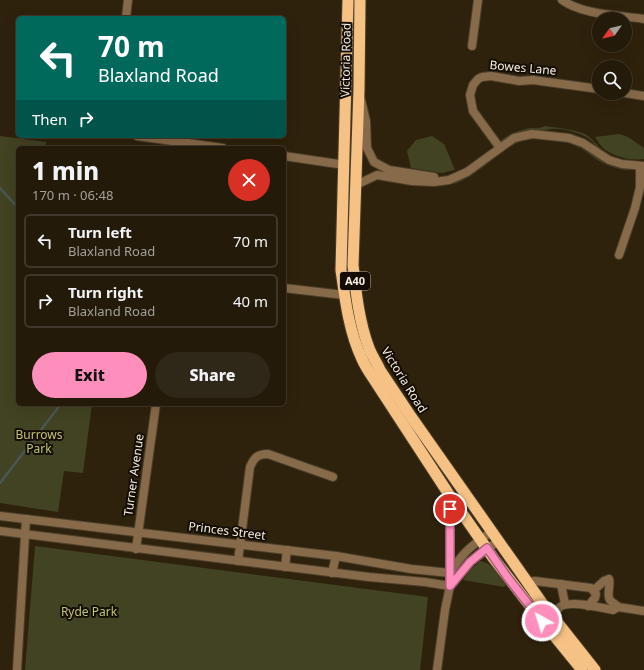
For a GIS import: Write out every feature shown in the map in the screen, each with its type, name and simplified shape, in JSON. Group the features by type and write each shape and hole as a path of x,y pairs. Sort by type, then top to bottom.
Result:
{"highway":[{"name":"Victoria Road","path":"348,0 345,165 341,270 344,294 354,337 362,358 394,411 450,496 517,589 582,670"},
{"name":"Victoria Road","path":"360,0 359,89 353,265 357,300 369,347 380,370 494,536 556,621 595,670"}],"street":[{"path":"126,16 128,0"},
{"path":"472,46 478,0"},
{"path":"562,0 571,6 586,11 644,19"},
{"name":"Bowes Lane","path":"500,148 473,111 470,100 471,89 478,79 490,76 519,81 533,80 592,88"},
{"path":"359,89 366,121 366,148 374,162 389,170 448,180"},
{"path":"632,94 644,96"},
{"path":"356,185 377,175 412,181 434,182 448,180 467,172 514,138 526,134 550,135 576,140 603,157 616,163 642,166 640,187 635,208 619,256"},
{"path":"152,138 210,146"},
{"path":"286,156 345,165"},
{"path":"286,288 344,294"},
{"name":"Turner Avenue","path":"136,549 156,406"},
{"path":"238,561 250,468 254,458 260,454 268,454 333,477"},
{"path":"437,670 445,610 450,586 450,496"},
{"name":"Princes Street","path":"0,516 336,556 411,569 450,573"},
{"path":"17,670 26,519"},
{"path":"0,531 332,573 425,582 450,586"},
{"path":"450,573 463,554 484,544 494,536"},
{"path":"450,586 484,544"},
{"path":"285,567 287,550"},
{"path":"332,573 336,556"},
{"path":"594,590 604,580 608,579 610,583 608,596 611,602 618,607 644,611"},
{"path":"527,582 587,586 594,590 596,594 595,598 588,606"},
{"path":"561,584 565,604"},
{"path":"597,607 608,596"},
{"path":"556,621 556,610 559,606 565,604 572,603 613,610 618,607"}],"green space":[{"path":"545,126 580,132 585,134 608,154 596,147 589,139 562,129 526,130 514,134 501,142 500,141 518,131"},
{"path":"619,134 628,137 644,148 644,159 628,159 612,154 603,148 595,137"},
{"name":"Burrows Park","path":"0,136 46,142 45,146 16,146 16,406 92,406 83,473 64,471 58,512 0,503"},
{"path":"432,136 444,144 455,170 442,173 411,168 407,151 416,140"},
{"path":"532,138 542,139 522,141 515,144 471,176 454,184 453,183 470,175 508,146 519,140"},
{"path":"557,140 575,144 608,164 631,171 608,165 596,159 581,148"},
{"name":"Ryde Park","path":"35,546 428,597 420,670 25,670"},
{"path":"480,561 485,562 495,570 506,585 504,587 463,580 471,569"}],"waterway":[{"path":"0,188 16,206"},
{"path":"0,483 59,406"}],"route":[{"path":"450,509 450,586 470,562 487,548 508,578 542,621"}]}
